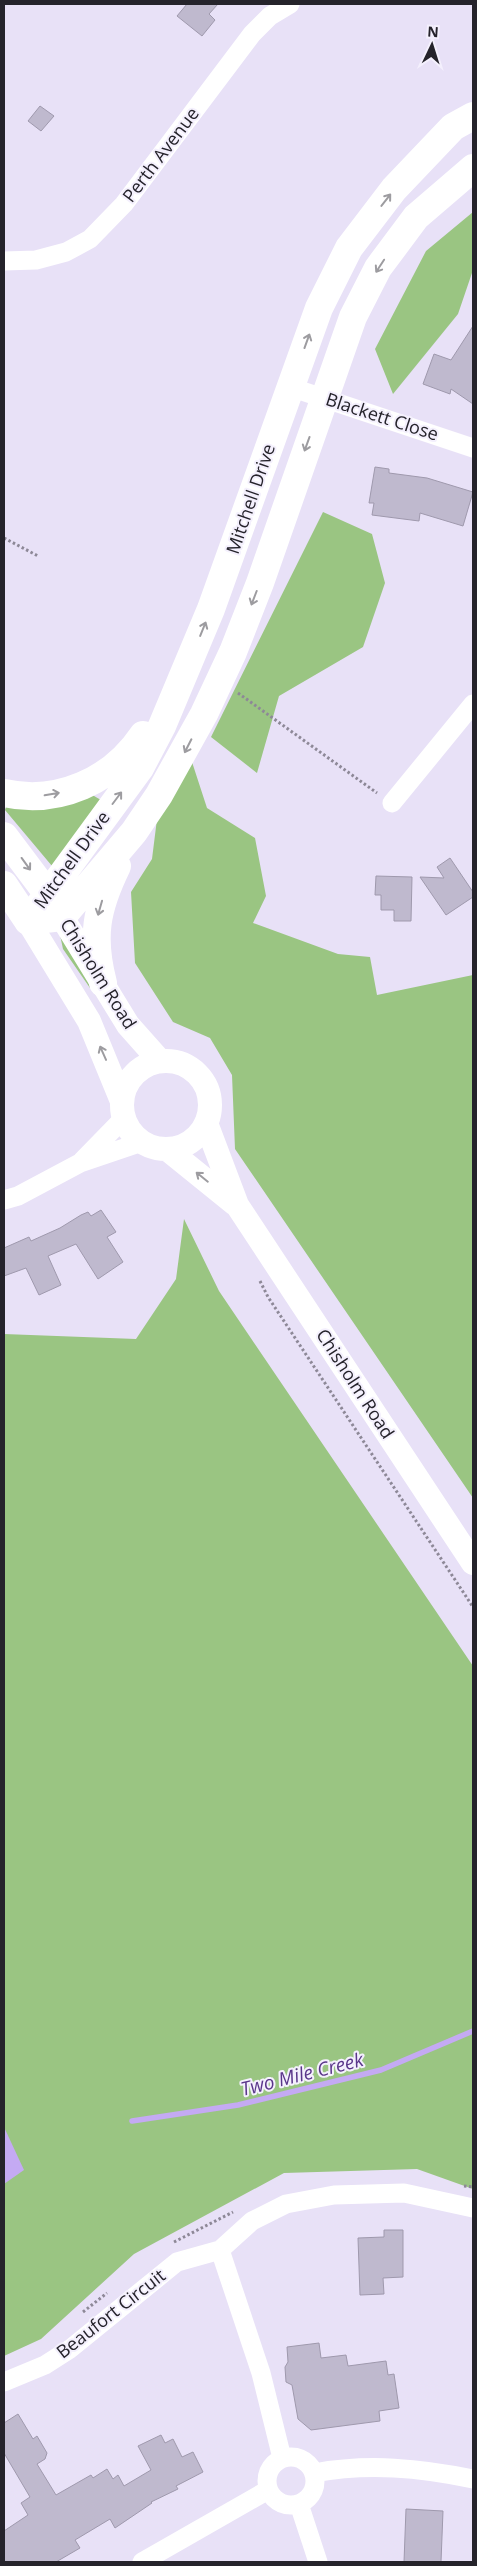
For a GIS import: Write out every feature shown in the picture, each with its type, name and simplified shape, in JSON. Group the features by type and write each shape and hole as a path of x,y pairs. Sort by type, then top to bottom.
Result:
{"main road":[{"name":"Mitchell Drive","path":"28,921 46,893 140,768 185,674 224,575 319,308 349,248 394,189 453,127 473,116"},
{"name":"Mitchell Drive","path":"28,921 62,917 134,832 184,753 233,652 260,583 323,398 353,317 378,268 416,217 473,168"},
{"path":"4,793 18,796 48,796 76,790 101,776 122,761 137,744 185,674"},
{"path":"103,983 95,942 96,924 108,884 134,832"},
{"name":"Chisholm Road","path":"4,836 46,893"},
{"name":"Chisholm Road","path":"4,885 28,921"}],"street":[{"name":"Perth Avenue","path":"4,261 44,258 66,252 90,239 124,204 252,34 270,16 290,4"},
{"name":"Blackett Close","path":"290,387 473,448"},
{"path":"392,803 473,704"},
{"name":"Chisholm Road","path":"46,893 128,1025 142,1044 160,1061"},
{"name":"Chisholm Road","path":"28,921 89,1021 122,1109"},
{"path":"80,1163 122,1109 126,1085 134,1073 146,1065 160,1061 183,1064 201,1078 210,1100 206,1124 199,1134 190,1142 167,1149 154,1148 142,1142 130,1132 122,1109"},
{"name":"Chisholm Road","path":"206,1124 237,1206 473,1563"},
{"path":"4,1200 18,1196 80,1163 142,1142"},
{"name":"Chisholm Road","path":"167,1149 237,1206"},
{"name":"Beaufort Circuit","path":"4,2382 46,2365 70,2349 177,2262 220,2250 252,2221 286,2204 334,2195 404,2193 473,2208"},
{"path":"220,2250 261,2373 282,2458"},
{"path":"282,2458 302,2459 314,2473 315,2483 313,2492 307,2500 299,2504 290,2506 280,2504 268,2490 266,2480 268,2471 274,2463 282,2458"},
{"path":"314,2473 338,2469 403,2467 473,2479"},
{"path":"142,2562 268,2490"},
{"path":"299,2504 318,2562"}],"path":[{"path":"4,538 38,556"},
{"path":"237,693 392,803"},
{"path":"256,1273 268,1297 473,1607"}],"green space":[{"path":"473,212 473,270 458,314 393,394 375,349 426,251"},
{"path":"323,512 372,534 385,583 363,647 279,696 257,773 211,737"},
{"path":"192,762 207,808 255,838 266,896 253,923 338,954 370,957 377,995 473,975 473,1498 235,1149 232,1075 210,1038 173,1022 135,963 131,892 152,859 157,819"},
{"path":"89,793 106,803 52,866 5,810 8,802"},
{"path":"60,935 97,984 90,988 63,949"},
{"path":"184,1219 219,1291 473,1666 473,2189 417,2169 284,2173 134,2254 41,2339 4,2356 4,1334 136,1339 176,1279"}],"shaded area":[{"path":"4,2127 24,2170 4,2184"}],"building":[{"path":"187,4 218,4 209,14 215,20 202,36 177,16"},
{"path":"40,106 54,116 41,131 28,121"},
{"path":"473,326 473,404 451,389 450,394 423,384 434,354 451,360"},
{"path":"375,467 389,469 389,473 427,478 473,492 463,526 420,513 419,521 372,515 374,503 369,503"},
{"path":"450,858 473,892 473,897 446,915 420,877 444,878 437,867"},
{"path":"376,876 412,877 411,921 394,921 394,910 381,910 381,895 375,895"},
{"path":"101,1210 116,1232 107,1237 123,1262 98,1279 76,1244 48,1256 61,1285 39,1295 26,1268 4,1276 4,1248 29,1237 31,1241 60,1228 81,1215 88,1212 91,1216"},
{"path":"384,2230 403,2230 403,2277 383,2278 384,2294 360,2295 358,2238 384,2237"},
{"path":"319,2343 321,2358 346,2355 348,2366 386,2361 388,2375 394,2374 399,2408 379,2411 380,2421 311,2430 298,2419 292,2385 286,2382 285,2367 288,2362 287,2347"},
{"path":"18,2414 33,2439 37,2436 47,2453 45,2459 37,2464 56,2495 91,2475 93,2478 107,2469 113,2479 118,2475 124,2486 151,2470 138,2446 161,2435 165,2443 173,2439 182,2457 193,2452 203,2472 176,2486 178,2489 151,2502 115,2528 110,2519 75,2540 80,2548 56,2562 4,2562 4,2531 28,2515 21,2503 30,2497 4,2453 4,2423"},
{"path":"406,2509 443,2511 441,2562 404,2562"}],"waterway":[{"name":"Two Mile Creek","path":"132,2121 238,2105 381,2070 473,2031"}]}
